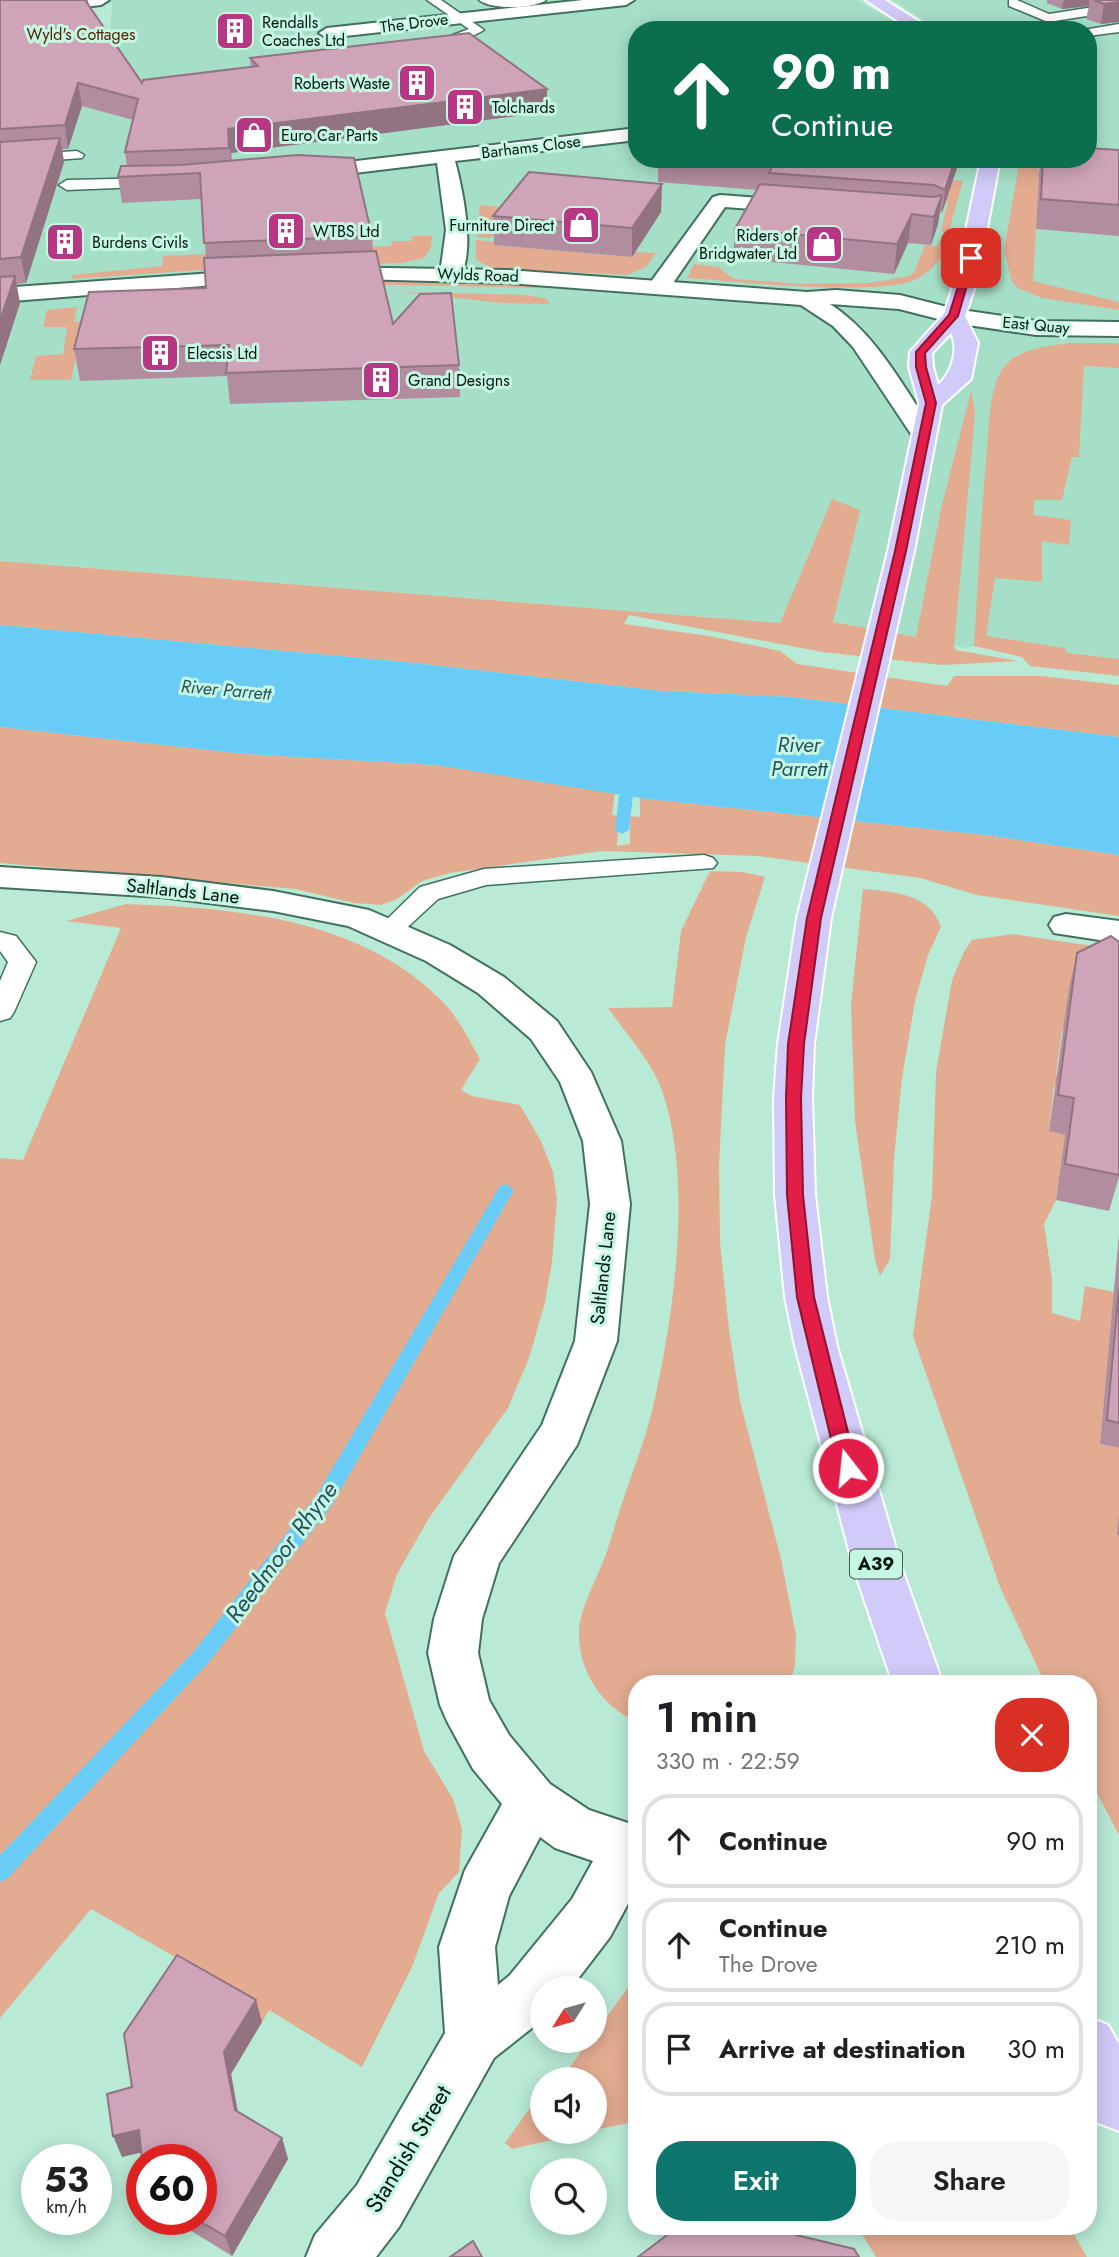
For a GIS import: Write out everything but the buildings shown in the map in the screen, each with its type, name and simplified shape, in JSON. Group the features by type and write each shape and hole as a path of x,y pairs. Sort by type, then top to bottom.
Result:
{"main road":[{"path":"874,0 909,21"},
{"name":"A39","path":"915,1675 878,1569 841,1443 806,1297 795,1195 793,1098 796,1044 814,918 884,622 931,403 921,367 921,352 954,316 967,277 988,168"},
{"path":"931,403 958,379 967,343 954,316"},
{"path":"1097,2062 1119,2102"}],"street":[{"path":"0,12 101,0"},
{"name":"The Drove","path":"327,33 626,0"},
{"name":"Barhams Close","path":"298,174 628,139"},
{"path":"445,158 456,199 456,253 451,274"},
{"path":"661,284 720,201 826,209"},
{"name":"Wylds Road","path":"308,274 451,274 661,284 807,299"},
{"path":"0,295 282,275"},
{"path":"807,299 854,314 886,317 954,316 981,306 1012,306 1119,323"},
{"path":"807,299 842,321 861,343 924,435"},
{"name":"East Quay","path":"954,316 1036,328 1119,329"},
{"name":"Saltlands Lane","path":"0,877 162,887 274,901 357,917 438,953 480,979 544,1030 578,1081 602,1141 611,1204 596,1341 561,1432 478,1556 458,1619 453,1653 466,1705 472,1717 491,1752 532,1801 574,1830 628,1848"},
{"path":"1066,925 1119,932"},
{"path":"474,2038 467,1947 484,1888 532,1801"},
{"name":"Standish Street","path":"337,2257 378,2206 474,2038 530,1995 591,1918 628,1858"}],"lane":[{"path":"433,0 449,13 464,17 478,30 458,38"},
{"path":"485,0 502,4 540,0"},
{"path":"1013,3 1056,21"},
{"path":"1048,18 1119,7"},
{"path":"1097,32 1119,28"},
{"path":"1097,36 1106,40"},
{"path":"0,160 77,155"},
{"path":"67,185 183,183"},
{"path":"388,931 429,892 484,877 704,863"},
{"path":"0,940 7,942 11,966 0,1012"}],"shaded area":[{"path":"0,0 109,53 110,0 858,0 893,21 628,21 628,168 1097,168 1097,21 925,21 892,0 1119,0 1119,667 974,646 965,648 916,637 780,623 0,561"},
{"path":"1018,168 1038,168 1033,281 1119,302 1119,310 1042,298 1018,288 1012,282 1004,250"},
{"path":"948,180 963,181 942,256 919,278 900,284 842,288 687,278 694,264 718,267 734,279 800,284 869,283 910,276 925,245 938,246 944,232 941,231 948,201 944,200"},
{"path":"480,205 512,208 491,238 477,237"},
{"path":"412,236 432,236 431,248 424,258 401,263 244,267 72,279 72,275 162,266 163,256 391,246 392,241 411,241"},
{"path":"476,240 497,242 495,245 631,257 635,252 656,253 646,267 627,275 502,269 476,260"},
{"path":"354,279 522,283 545,288 349,284"},
{"path":"404,292 527,295 547,299 550,304 502,303"},
{"path":"77,307 74,322 84,322 71,380 30,380 36,356 63,354 67,327 43,327 47,310"},
{"path":"1069,343 1119,343 1119,368 1084,366 1079,457 1072,457 1062,500 1034,500 1034,515 1071,520 1069,545 1042,541 1042,582 995,578 986,636 1065,648 1067,653 1119,659 1119,676 1030,666 1022,657 974,646 989,421 996,383 1004,366 1020,355 1039,348"},
{"path":"971,391 975,410 954,646 956,650 1018,661 942,665 822,652 629,615 624,624 709,636 780,651 797,664 947,686 954,676 1042,676 1119,685 1119,737 791,697 662,691 405,662 0,625 0,561 780,623 832,499 860,510 833,622 916,637 941,509"},
{"path":"0,727 246,754 436,765 615,793 612,815 619,816 617,846 630,844 630,816 640,817 640,798 986,835 1119,855 1119,916 977,895 920,878 759,856 602,851 450,873 422,881 397,899 381,905 354,903 295,889 0,863"},
{"path":"710,871 743,872 765,877 746,937 725,1045 719,1165 720,1242 740,1401 781,1559 796,1635 795,1665 792,1675 628,1675 628,1716 614,1708 596,1689 584,1665 579,1628 584,1606 607,1550 652,1413 674,1282 678,1197 676,1156 670,1118 659,1083 643,1055 608,1008 672,1007 681,931"},
{"path":"863,889 909,896 928,907 941,927 928,955 915,1001 902,1078 894,1158 890,1259 880,1276 875,1260 855,1121 851,1004"},
{"path":"126,904 210,909 253,915 295,923 374,951 409,973 448,1007 480,1059 461,1090 472,1096 520,1105 541,1141 553,1172 557,1199 552,1262 545,1302 529,1358 508,1408 429,1518 397,1574 385,1613 424,1751 453,1799 462,1829 459,1872 439,1893 412,1967 362,2067 269,2010 262,2022 184,1978 189,1965 91,1909 0,2018 0,1158 23,1160 121,928 66,921"},
{"path":"1013,934 1119,950 1068,1031 1062,1031 1056,1074 1060,1076 1058,1086 1054,1086 1049,1131 1065,1135 1056,1200 1044,1224 1052,1279 1052,1313 1080,1321 1085,1286 1114,1292 1100,1444 1119,1448 1119,1835 1097,1793 1097,1675 1041,1675 1000,1587 913,1336 932,1196 936,1072 952,980 972,940"},
{"path":"628,1987 628,2123 607,2127 607,2067 570,2067 580,2053 607,2053 607,2016"},
{"path":"530,2108 530,2144 534,2144 512,2149 505,2143"},
{"path":"863,2235 1074,2235 1087,2257 876,2257"}],"water":[{"name":"River Parrett","path":"0,625 405,662 662,691 791,697 1119,737 1119,855 986,835 640,798 436,765 246,754 0,727"}],"waterway":[{"path":"622,830 626,796"},
{"name":"Reedmoor Rhyne","path":"0,1871 202,1656 323,1502 506,1190"}],"place":[{"name":"Rendalls Coaches Ltd","path":"235,31"},
{"name":"Roberts Waste","path":"417,83"},
{"name":"Tolchards","path":"465,107"},
{"name":"Euro Car Parts","path":"254,135"},
{"name":"Furniture Direct","path":"581,225"},
{"name":"WTBS Ltd","path":"286,231"},
{"name":"Burdens Civils","path":"65,242"},
{"name":"Riders of Bridgwater Ltd","path":"824,244"},
{"name":"Elecsis Ltd","path":"160,353"},
{"name":"Grand Designs","path":"381,380"}],"route":[{"path":"848,1468 806,1297 793,1149 796,1044 814,918 901,551 931,403 921,367 921,352 954,316 971,258"}],"park label":[{"name":"Wyld's Cottages","path":"81,34"}]}
